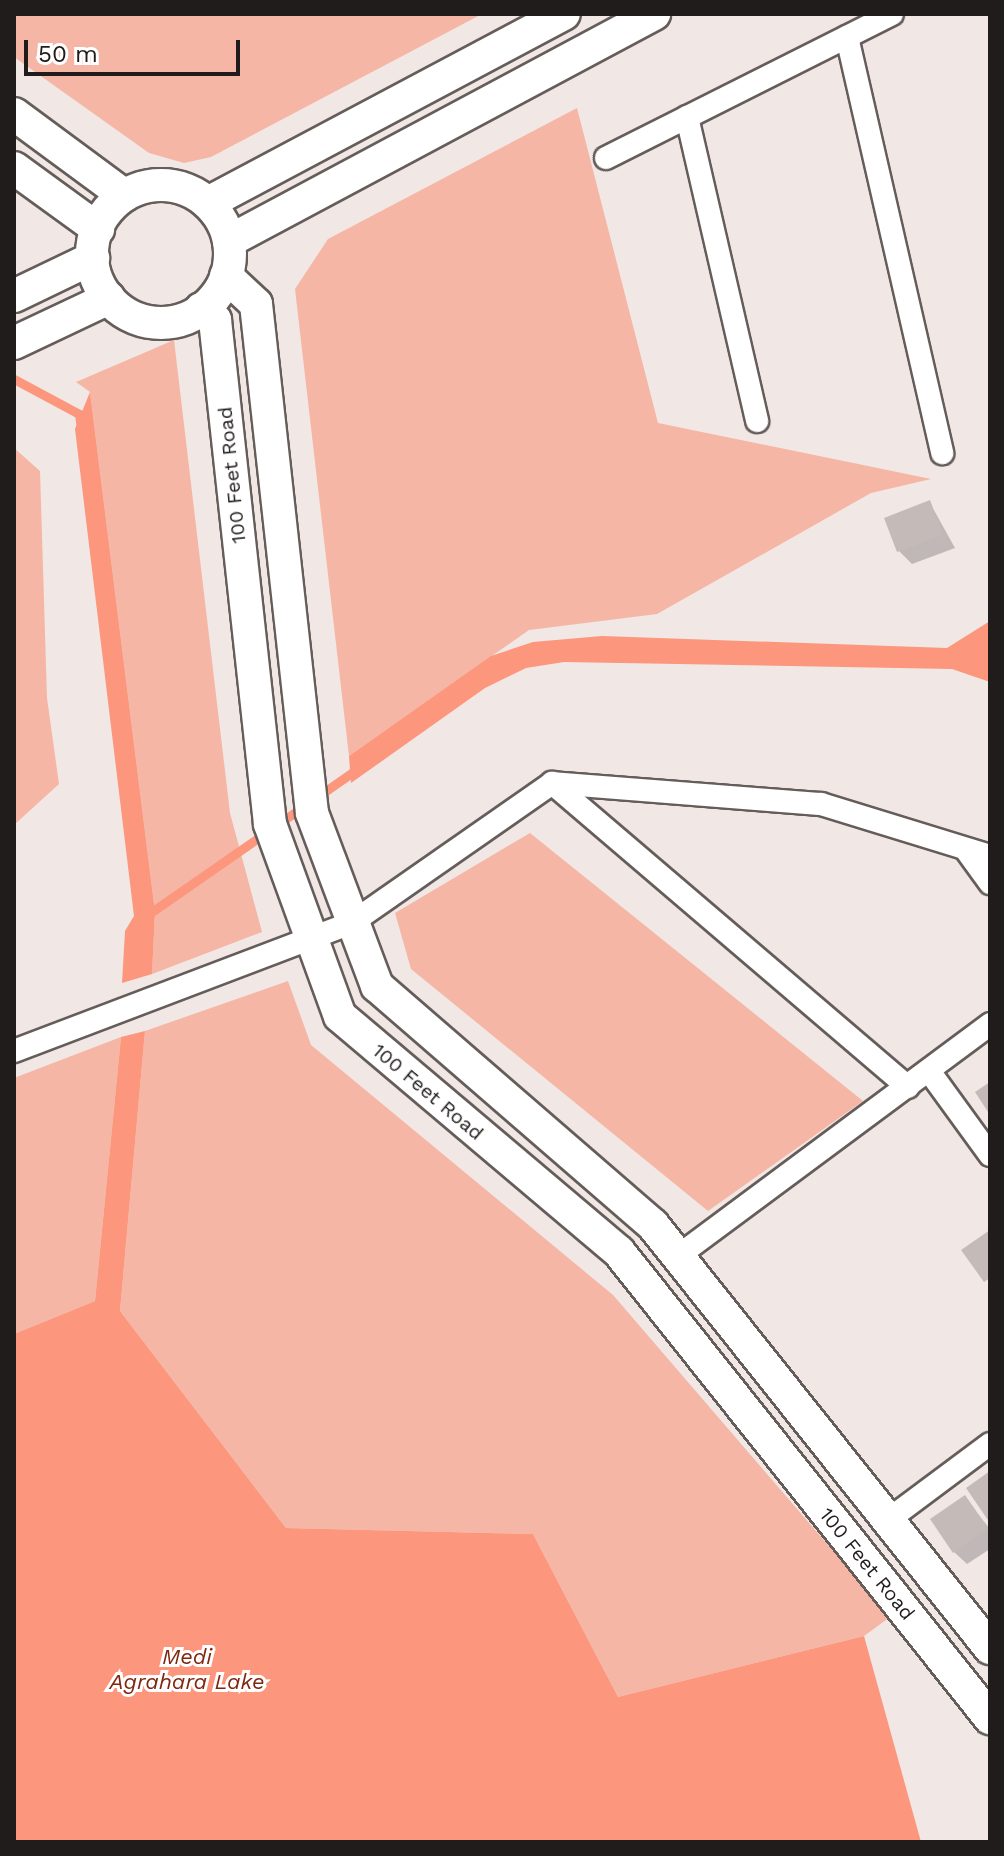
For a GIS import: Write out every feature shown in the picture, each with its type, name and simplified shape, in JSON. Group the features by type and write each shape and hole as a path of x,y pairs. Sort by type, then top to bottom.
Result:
{"main road":[{"path":"229,241 654,14"},
{"path":"208,203 553,17"},
{"path":"14,114 124,195 171,186 208,203 229,241 226,276 201,309 162,323 128,315 109,298 95,244 14,168"},
{"path":"14,296 53,277 95,244 124,195"},
{"path":"226,276 256,304 306,753 324,846 384,996 653,1225 990,1648"},
{"path":"14,343 109,298"},
{"name":"100 Feet Road","path":"201,309 215,320 270,824 347,1024 619,1252 990,1718"}],"street":[{"path":"606,158 892,14"},
{"path":"847,37 942,453"},
{"path":"687,117 757,421"},
{"path":"552,783 908,1087"},
{"path":"14,1051 353,922 552,783 821,804 990,856"},
{"path":"966,850 990,883"},
{"path":"678,1256 990,1024"},
{"path":"929,1071 990,1155"},
{"path":"888,1520 990,1444"}],"shaded area":[{"path":"14,14 482,14 211,157 184,163 149,153 14,57"},
{"path":"577,108 658,423 931,479 871,493 657,614 529,630 349,756 295,289 328,239"},
{"path":"174,340 230,813 262,932 152,974 155,912 90,392 76,382"},
{"path":"14,448 40,471 47,698 59,784 14,825"},
{"path":"530,833 863,1101 708,1211 411,969 395,913"},
{"path":"288,981 311,1045 613,1295 890,1617 864,1636 618,1697 533,1534 286,1528 120,1311 145,1031"},
{"path":"121,1037 95,1301 14,1334 14,1078"}],"water":[{"path":"90,392 155,912 152,974 122,983 125,931 134,916 75,429"},
{"path":"990,621 990,682 952,669 564,662 526,668 485,688 351,783 349,756 491,656 533,642 602,636 947,648"},
{"name":"Medi Agrahara Lake","path":"145,1031 120,1311 286,1528 533,1534 618,1697 864,1636 921,1842 14,1842 14,1334 95,1301 121,1037"}],"building":[{"path":"930,500 943,535 897,552 884,518"},
{"path":"990,1082 990,1115 975,1092"},
{"path":"990,1230 990,1278 984,1282 961,1250"},
{"path":"990,1471 990,1523 966,1488"},
{"path":"965,1495 988,1528 953,1553 930,1519"}],"waterway":[{"path":"14,379 79,414 81,428"},
{"path":"317,797 360,767"},
{"path":"150,913 304,806"}]}
